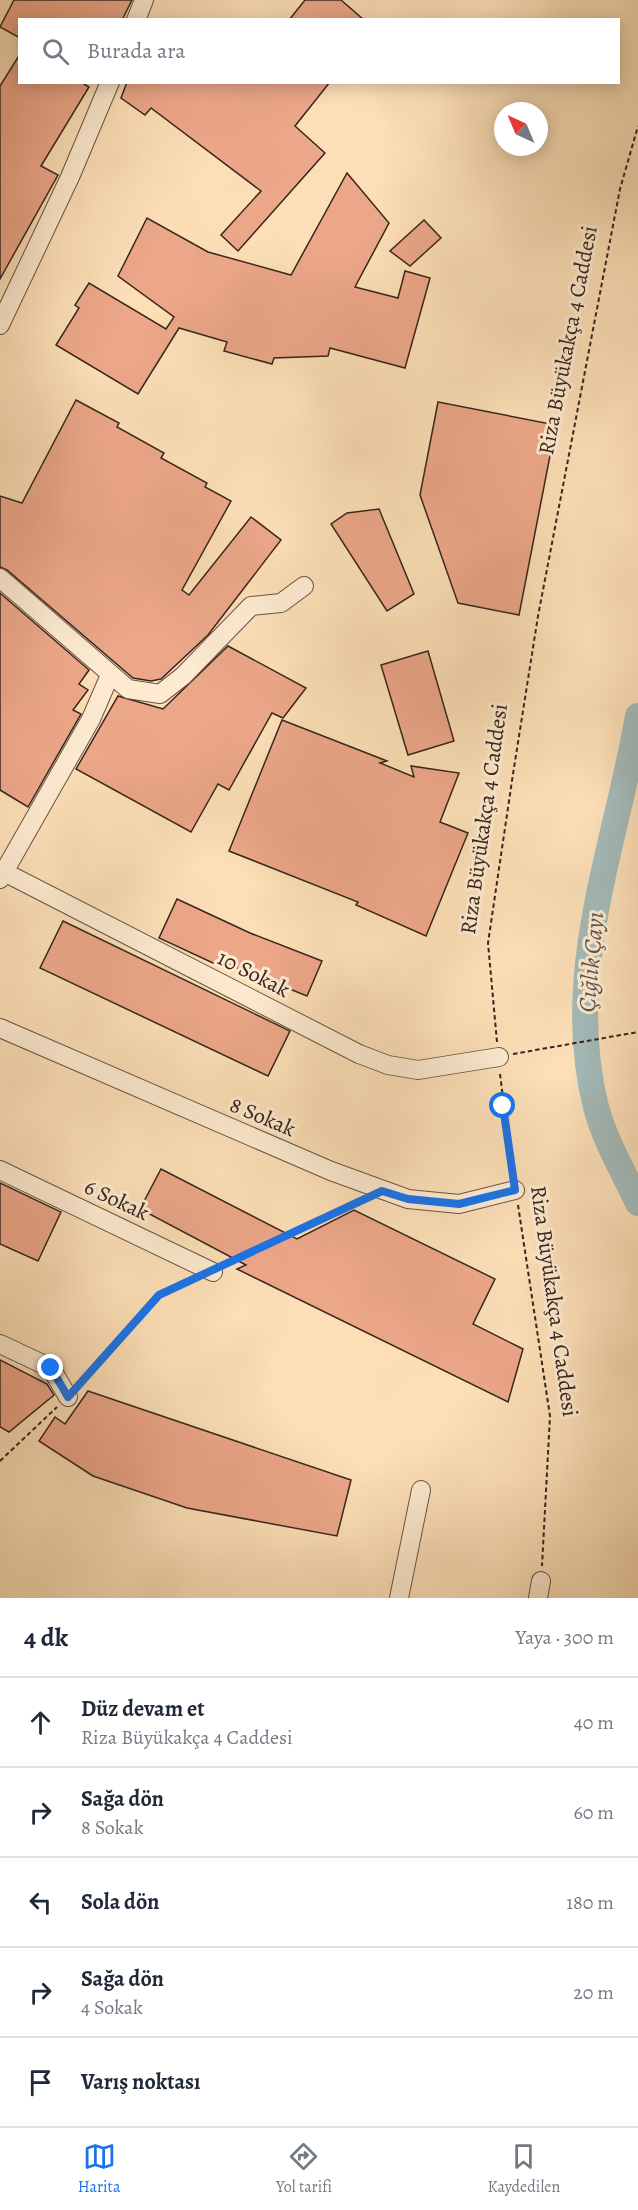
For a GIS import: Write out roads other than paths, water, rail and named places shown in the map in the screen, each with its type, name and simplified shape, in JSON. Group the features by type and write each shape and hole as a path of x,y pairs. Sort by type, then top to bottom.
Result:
{"street":[{"path":"137,18 144,0"},
{"path":"0,325 70,177 109,84"},
{"path":"0,578 128,689 160,694 183,676 251,606 281,603 304,586"},
{"path":"1,874 91,719 110,675"},
{"name":"10 Sokak","path":"1,874 359,1054 388,1065 418,1070 499,1057"},
{"name":"8 Sokak","path":"0,1028 382,1191 408,1199 459,1204 515,1190"},
{"name":"6 Sokak","path":"0,1170 213,1272"},
{"path":"0,1344 51,1368 68,1397"},
{"path":"399,1598 421,1490"}],"waterway":[{"name":"Çığlık Çayı","path":"638,716 596,910 585,1008 587,1057 596,1107 609,1144 638,1203"}]}
